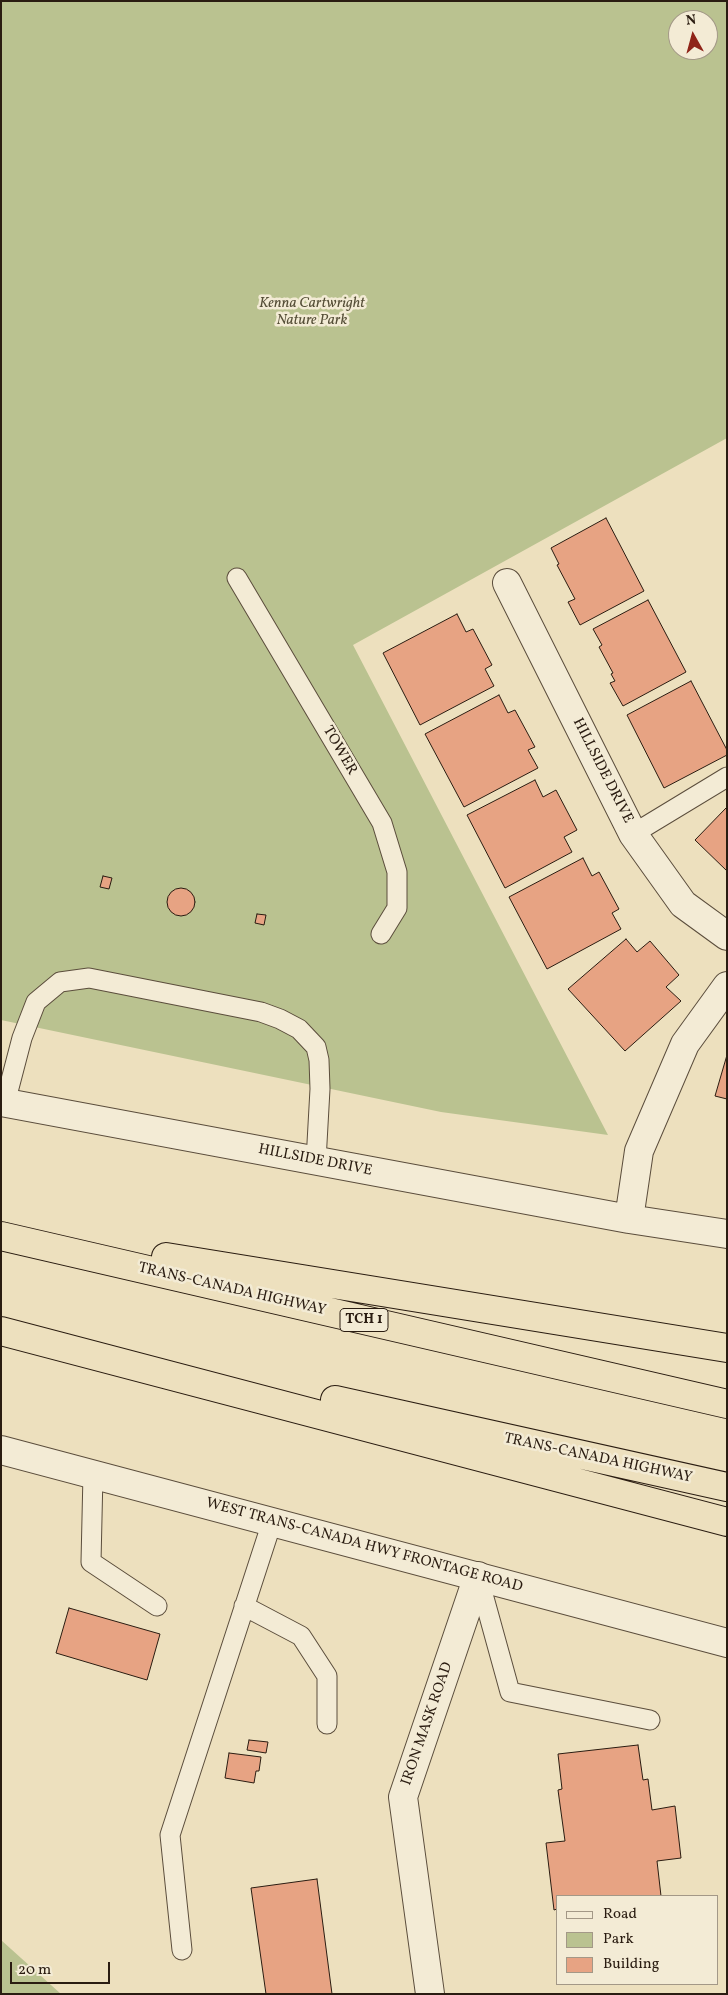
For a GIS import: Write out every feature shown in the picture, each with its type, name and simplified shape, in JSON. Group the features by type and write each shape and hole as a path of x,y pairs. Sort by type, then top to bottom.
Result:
{"highway":[{"path":"1,1231 727,1348"},
{"name":"TRANS-CANADA HIGHWAY","path":"1,1236 727,1404"},
{"path":"1,1329 727,1522"},
{"name":"TRANS-CANADA HIGHWAY","path":"1,1329 727,1487"}],"street":[{"name":"HILLSIDE DRIVE","path":"508,583 633,834 683,904 727,936"},
{"path":"629,1219 639,1151 685,1044 727,986"},
{"name":"HILLSIDE DRIVE","path":"3,1102 316,1162 629,1219 727,1234"},
{"name":"WEST TRANS-CANADA HWY FRONTAGE ROAD","path":"1,1450 727,1643"},
{"name":"IRON MASK ROAD","path":"430,1994 403,1797 478,1576"}],"lane":[{"name":"TOWER","path":"237,578 382,823 397,872 397,881 396,908 381,934"},
{"path":"633,834 727,777"},
{"path":"3,1102 22,1038 36,1002 60,982 89,978 261,1012 299,1029 316,1047 319,1060 320,1089 316,1162"},
{"path":"92,1474 91,1562 158,1606"},
{"path":"182,1950 170,1834 272,1522"},
{"path":"478,1576 510,1692 650,1720"},
{"path":"244,1606 300,1636 326,1676 327,1724"}],"green space":[{"name":"Kenna Cartwright Nature Park","path":"1,1 727,1 727,438 353,645 608,1135 441,1112 1,1020"},
{"path":"1,1940 61,1994 1,1994"}],"building":[{"path":"606,518 644,591 580,625 568,602 575,599 557,565 559,564 551,548"},
{"path":"648,600 686,672 623,706 610,683 615,681 611,674 613,673 599,647 602,645 593,629"},
{"path":"457,614 466,632 473,629 492,665 485,669 494,686 420,725 383,653"},
{"path":"691,681 727,750 727,755 664,788 627,715"},
{"path":"499,695 508,713 515,710 535,747 528,750 538,768 464,807 425,734"},
{"path":"535,780 543,797 556,790 577,830 564,837 572,852 505,888 467,815"},
{"path":"727,807 727,871 695,840"},
{"path":"583,858 592,876 599,872 619,909 612,913 621,929 547,969 509,897"},
{"path":"103,876 112,878 109,889 100,887"},
{"path":"181,888 191,892 195,902 191,912 181,916 171,912 167,902 171,892"},
{"path":"257,914 266,915 264,925 255,923"},
{"path":"626,939 637,952 650,941 679,975 666,987 681,1001 625,1051 568,989"},
{"path":"727,1055 727,1099 715,1096"},
{"path":"69,1608 160,1634 147,1680 56,1653"},
{"path":"249,1740 268,1742 266,1753 247,1750"},
{"path":"638,1745 643,1780 648,1779 652,1810 675,1806 681,1858 657,1861 661,1895 556,1895 556,1909 554,1910 546,1843 565,1841 558,1790 562,1789 558,1754"},
{"path":"229,1753 261,1757 259,1771 256,1771 254,1783 225,1778"},
{"path":"317,1879 332,1994 266,1994 251,1888"}]}
